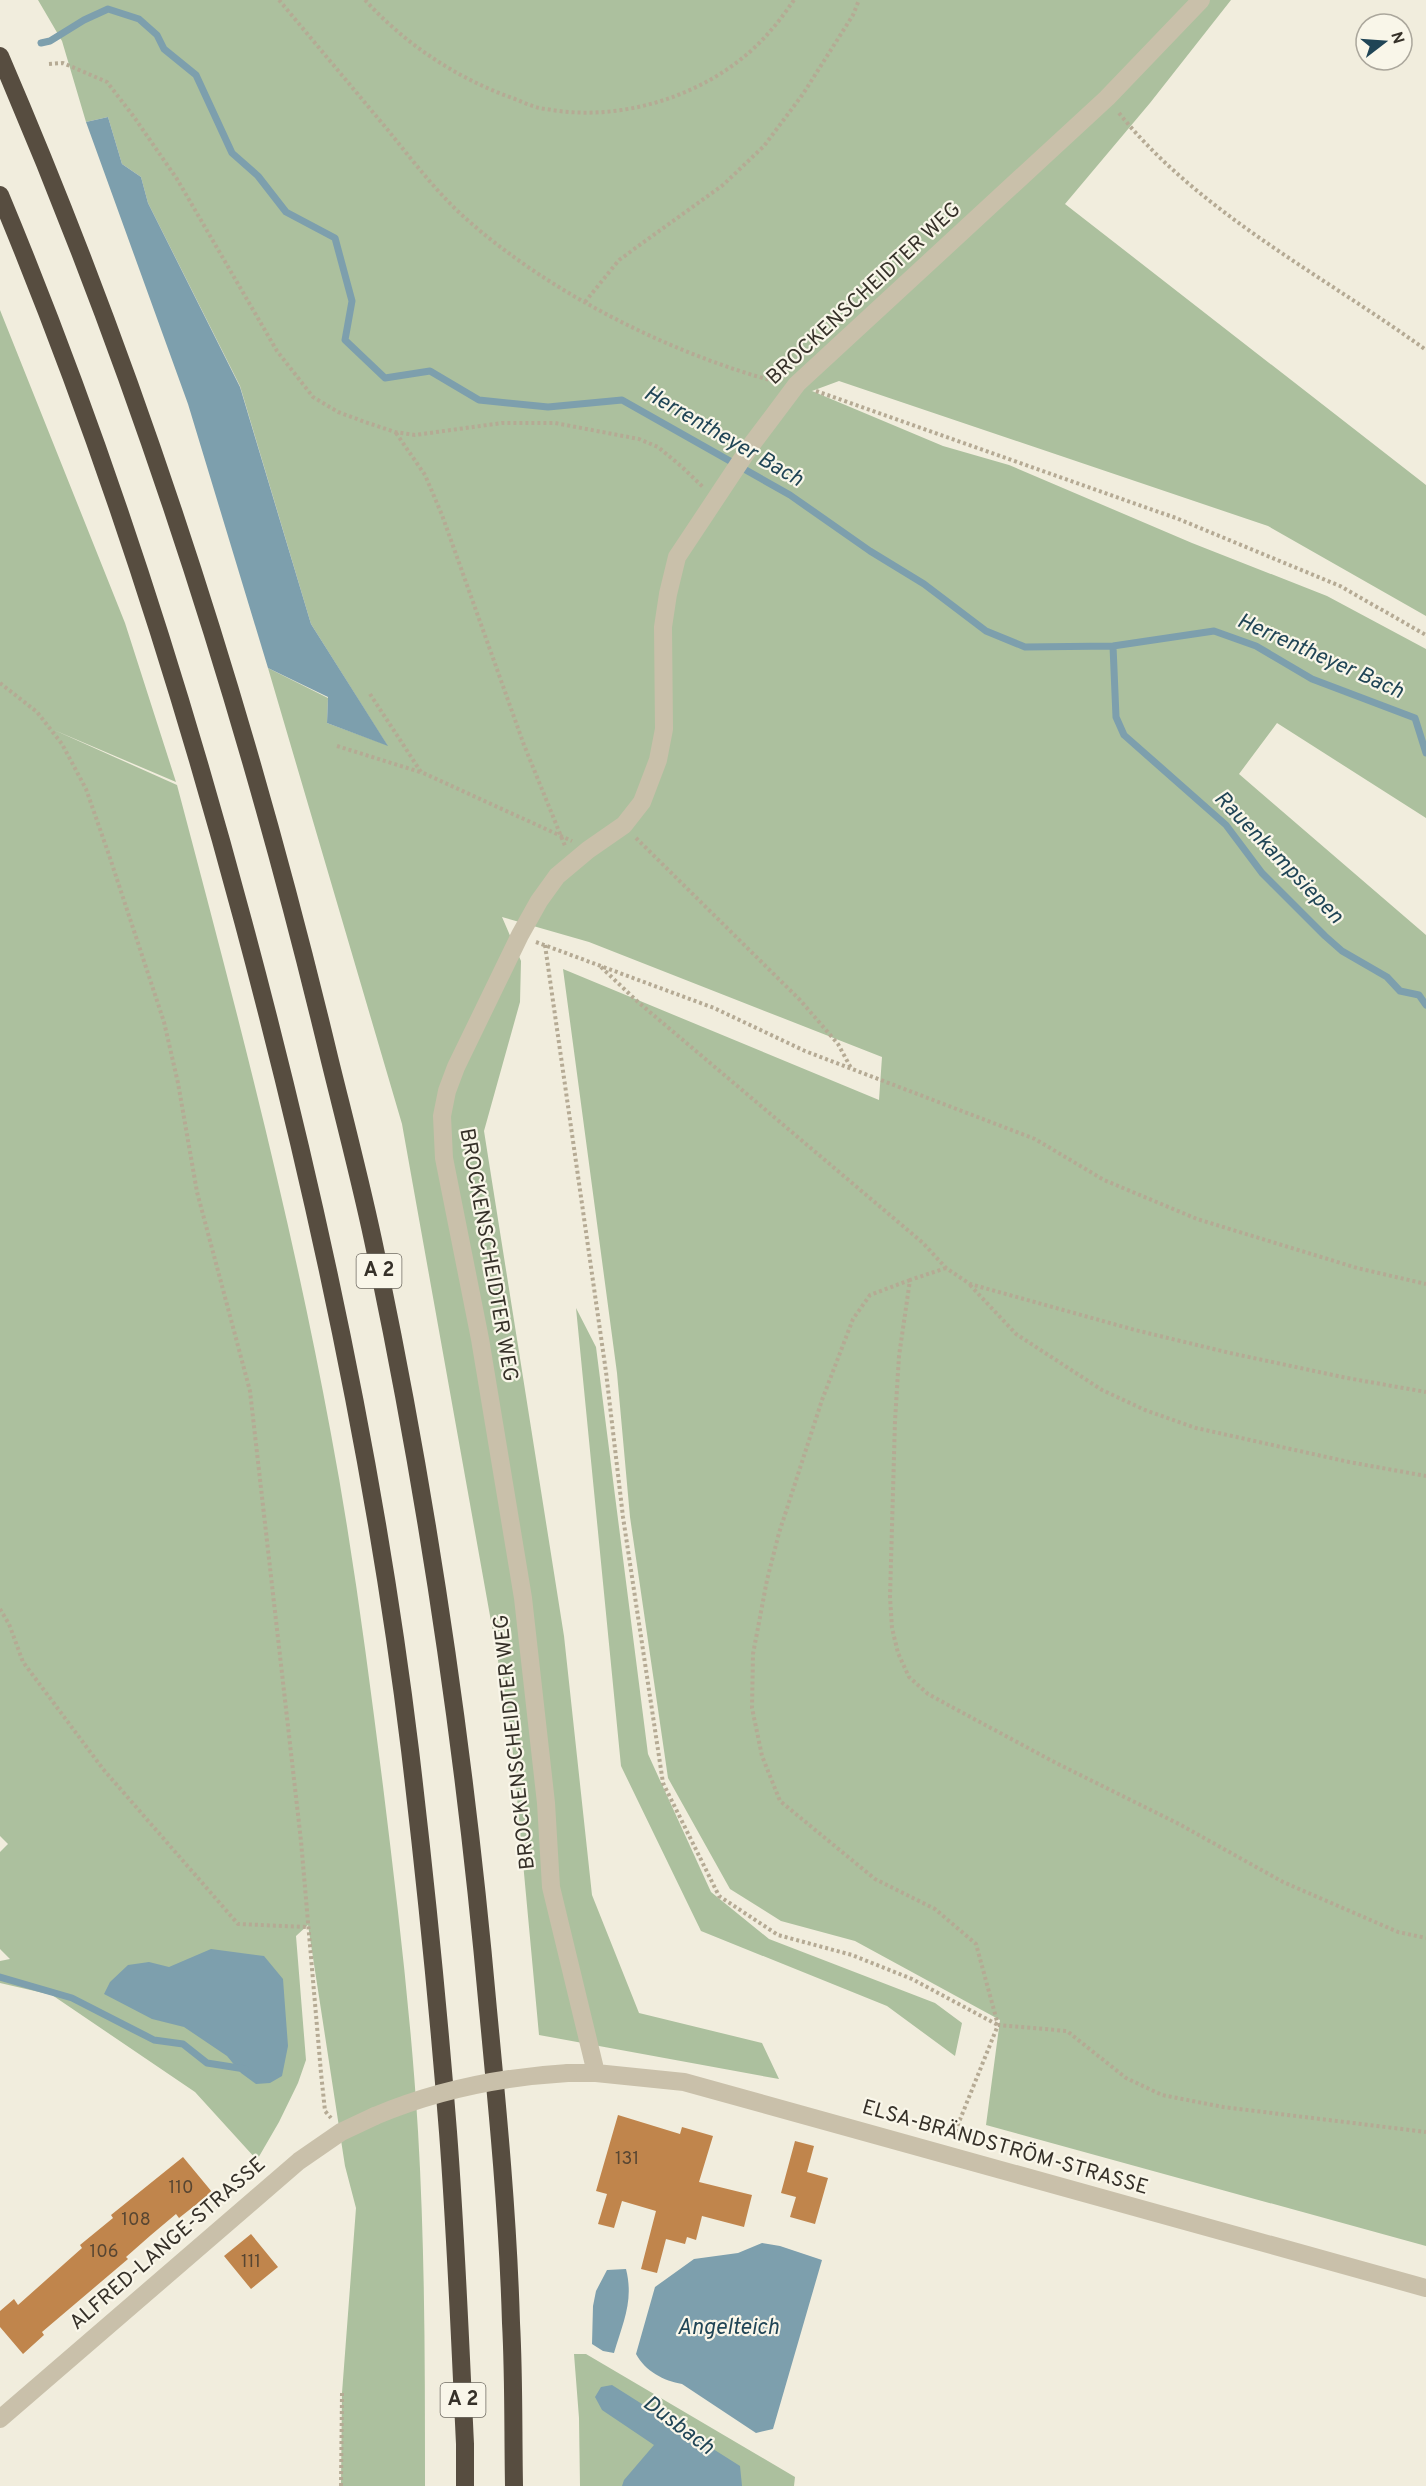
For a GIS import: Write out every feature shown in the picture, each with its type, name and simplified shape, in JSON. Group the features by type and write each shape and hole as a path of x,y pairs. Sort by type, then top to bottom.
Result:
{"highway":[{"name":"A 2","path":"0,56 77,246 141,419 206,609 304,951 373,1239 429,1536 458,1729 477,1889 500,2138 510,2300 514,2486"},
{"name":"A 2","path":"0,195 52,326 112,489 207,787 292,1105 322,1242 362,1442 390,1610 412,1770 448,2134 465,2444 465,2486"}],"street":[{"name":"BROCKENSCHEIDTER WEG","path":"596,2073 551,1887 546,1803 523,1598 480,1339 444,1158 441,1116 453,1075 520,934 539,901 557,876 572,862 624,825 642,802 658,760 664,729 666,687 663,627 677,557 752,444 797,384 1107,98 1201,0"},
{"name":"ELSA-BRÄNDSTRÖM-STRASSE","path":"375,2116 425,2097 482,2082 525,2075 596,2073 684,2082 1426,2288"},
{"name":"ALFRED-LANGE-STRASSE","path":"0,2419 275,2181 341,2132 375,2116"}],"path":[{"path":"279,0 414,162 471,223 532,268 585,302 616,319 693,353 775,382 797,384 1176,518 1340,586 1426,635"},
{"path":"365,0 431,57 482,87 544,109 611,113 643,106 711,79 740,59 771,31 794,0"},
{"path":"585,302 619,261 723,185 764,146 803,94 853,15 859,0"},
{"path":"49,64 63,63 107,82 177,179 277,351 313,397 338,412 395,432 415,435 502,423 555,423 639,439 658,447 681,465 716,500"},
{"path":"1107,98 1135,134 1220,211 1426,350"},
{"path":"395,432 425,475 442,515 524,745 572,862"},
{"path":"0,683 37,712 62,744 86,789 164,1022 178,1083 197,1192 250,1391 301,1841 307,1927 326,2110 341,2132"},
{"path":"370,694 421,772"},
{"path":"338,746 421,772 588,850"},
{"path":"624,825 653,858 722,922 800,1000 838,1044 851,1069"},
{"path":"520,934 714,1008 805,1051 1035,1139 1104,1180 1197,1219 1357,1268 1426,1284"},
{"path":"544,945 606,1372 622,1517 663,1783 719,1896 778,1935 852,1955 912,1979 998,2025 1068,2031 1126,2078 1162,2095 1223,2107 1426,2132"},
{"path":"599,964 646,1009 923,1243 946,1268 970,1284 1016,1334 1102,1390 1145,1410 1196,1428 1349,1462 1426,1476"},
{"path":"946,1268 870,1295 853,1319 822,1400 779,1533 767,1580 753,1654 752,1708 762,1756 780,1801 875,1879 934,1909 976,1944 998,2025 946,2155"},
{"path":"910,1280 899,1356 890,1597 892,1628 898,1653 909,1677 928,1694 1056,1763 1179,1824 1283,1882 1398,1932 1426,1938"},
{"path":"970,1284 1135,1330 1230,1353 1426,1392"},
{"path":"0,1609 9,1624 23,1662 103,1769 238,1924 307,1927"},
{"path":"340,2486 342,2393"}],"green space":[{"path":"38,0 1231,0 1150,103 1065,204 1426,485 1426,616 1268,526 839,381 812,391 943,446 1009,465 1192,543 1327,596 1426,649 1426,818 1277,723 1239,774 1426,935 1426,2246 986,2125 1000,2020 855,1941 781,1921 730,1889 668,1778 630,1517 617,1373 563,969 879,1100 882,1057 589,942 502,917 521,961 520,1002 484,1131 564,1636 592,1895 639,2013 762,2043 779,2079 539,2035 511,1733 402,1124 268,668 328,698 327,723 387,745 311,624 240,386 148,203 141,177 122,164 108,117 86,122 62,41"},
{"path":"0,310 125,623 176,782 54,730 177,785 280,1190 315,1352 339,1478 360,1610 408,2001 422,2220 425,2486 341,2486 342,2393 356,2208 345,2166 308,1925 296,1936 306,2060 298,2083 279,2122 257,2160 195,2092 52,1995 0,1983 0,1961 10,1959 0,1949 0,1852 8,1844 0,1836"},
{"path":"576,1308 596,1347 648,1754 711,1892 769,1939 935,2003 962,2023 955,2056 887,2006 701,1931 621,1766"},
{"path":"574,2354 586,2354 795,2477 794,2486 580,2486 579,2418"}],"water":[{"path":"108,117 122,164 141,177 148,203 240,387 311,624 388,746 327,723 328,697 268,668 188,404 86,122"},
{"path":"211,1949 264,1956 283,1979 288,2046 282,2076 270,2083 256,2084 241,2073 227,2056 184,2027 152,2019 104,1994 110,1982 128,1965 149,1962 169,1967"},
{"name":"Angelteich","path":"762,2243 780,2246 822,2260 773,2429 756,2433 682,2384 656,2374 644,2365 636,2354 655,2287 694,2259 738,2253"},
{"path":"626,2269 629,2291 624,2321 614,2353 603,2351 592,2344 593,2306 596,2291 607,2270"},
{"path":"612,2385 740,2466 742,2486 622,2486 624,2480 654,2445 602,2410 595,2397 601,2387"}],"building":[{"path":"618,2115 680,2134 682,2127 713,2136 699,2182 752,2195 744,2227 702,2216 696,2240 687,2237 685,2244 666,2239 657,2273 641,2269 656,2211 622,2201 614,2228 598,2224 607,2194 596,2191"},
{"path":"795,2141 814,2146 807,2172 828,2178 815,2224 790,2217 796,2197 781,2193"},
{"path":"183,2157 212,2192 179,2218 176,2214 151,2235 126,2257 128,2259 42,2332 44,2335 23,2354 0,2327 0,2311 14,2299 18,2305 82,2248 80,2245 113,2218 111,2215"},
{"path":"251,2234 278,2267 251,2289 224,2256"}],"waterway":[{"name":"Herrentheyer Bach","path":"41,43 50,41 84,20 108,9 139,19 157,35 164,49 196,75 232,153 258,176 286,212 335,238 352,301 345,340 385,378 430,371 479,400 548,407 622,400 790,495 870,551 924,584 986,631 1025,647 1113,646 1214,631 1256,646 1312,679 1415,718 1426,753"},
{"name":"Rauenkampsiepen","path":"1113,646 1116,717 1124,735 1226,825 1262,873 1325,936 1342,951 1387,977 1400,991 1419,995 1426,1005"},
{"path":"0,1977 72,1998 154,2040 183,2044 207,2063 245,2069"}],"water label":[{"name":"Dusbach","path":"678,2426"}]}
